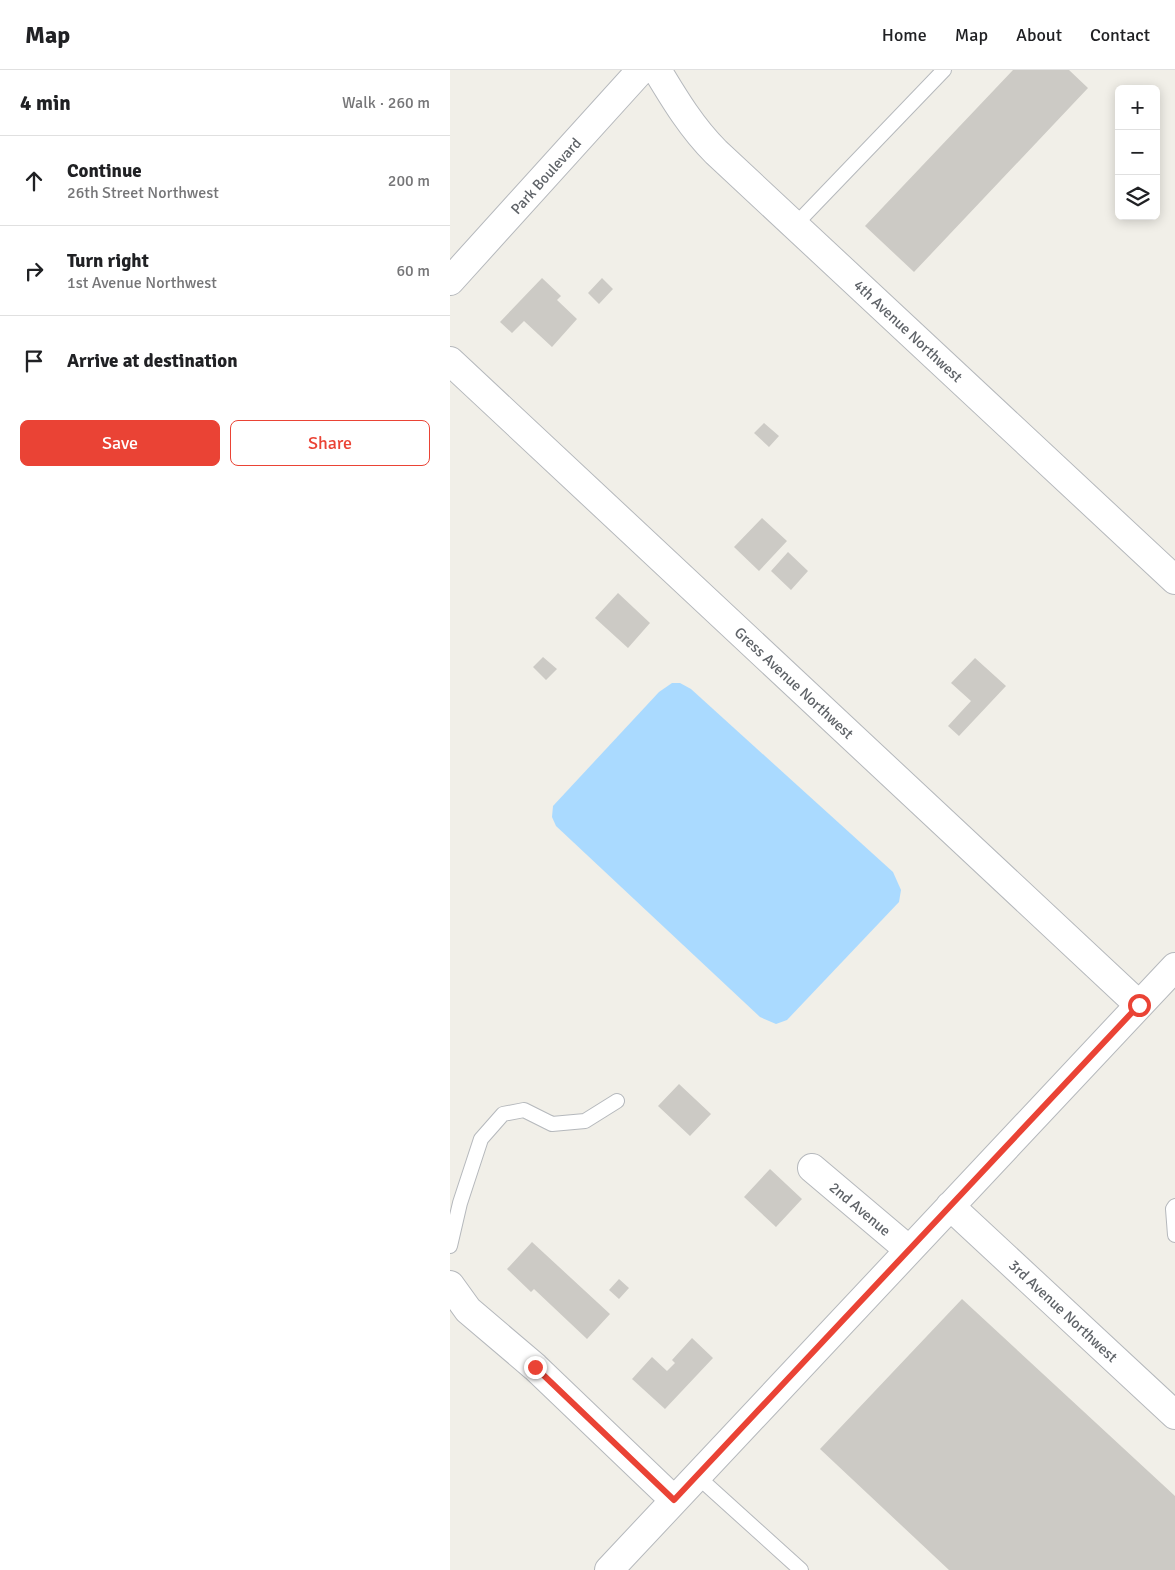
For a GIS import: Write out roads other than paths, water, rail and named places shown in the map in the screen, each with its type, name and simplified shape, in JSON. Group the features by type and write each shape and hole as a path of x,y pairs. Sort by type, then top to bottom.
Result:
{"street":[{"name":"Park Boulevard","path":"450,281 641,70"},
{"name":"4th Avenue Northwest","path":"657,70 682,112 699,135 1175,580"},
{"name":"Gress Avenue Northwest","path":"450,361 1139,1005"},
{"path":"608,1570 1175,966"},
{"name":"2nd Avenue","path":"812,1168 909,1250"},
{"name":"3rd Avenue Northwest","path":"950,1206 1175,1415"},
{"path":"450,1285 468,1310 535,1367 674,1500"}],"lane":[{"path":"795,226 944,70"},
{"path":"450,1246 460,1203 481,1139 503,1114 524,1110 552,1124 585,1121 617,1101"},
{"path":"1175,1206 1173,1209 1175,1235"},
{"path":"697,1476 801,1570"}],"water":[{"path":"672,683 680,683 691,689 893,872 901,890 899,902 787,1020 776,1024 760,1017 556,826 552,817 553,806 659,692"}]}
